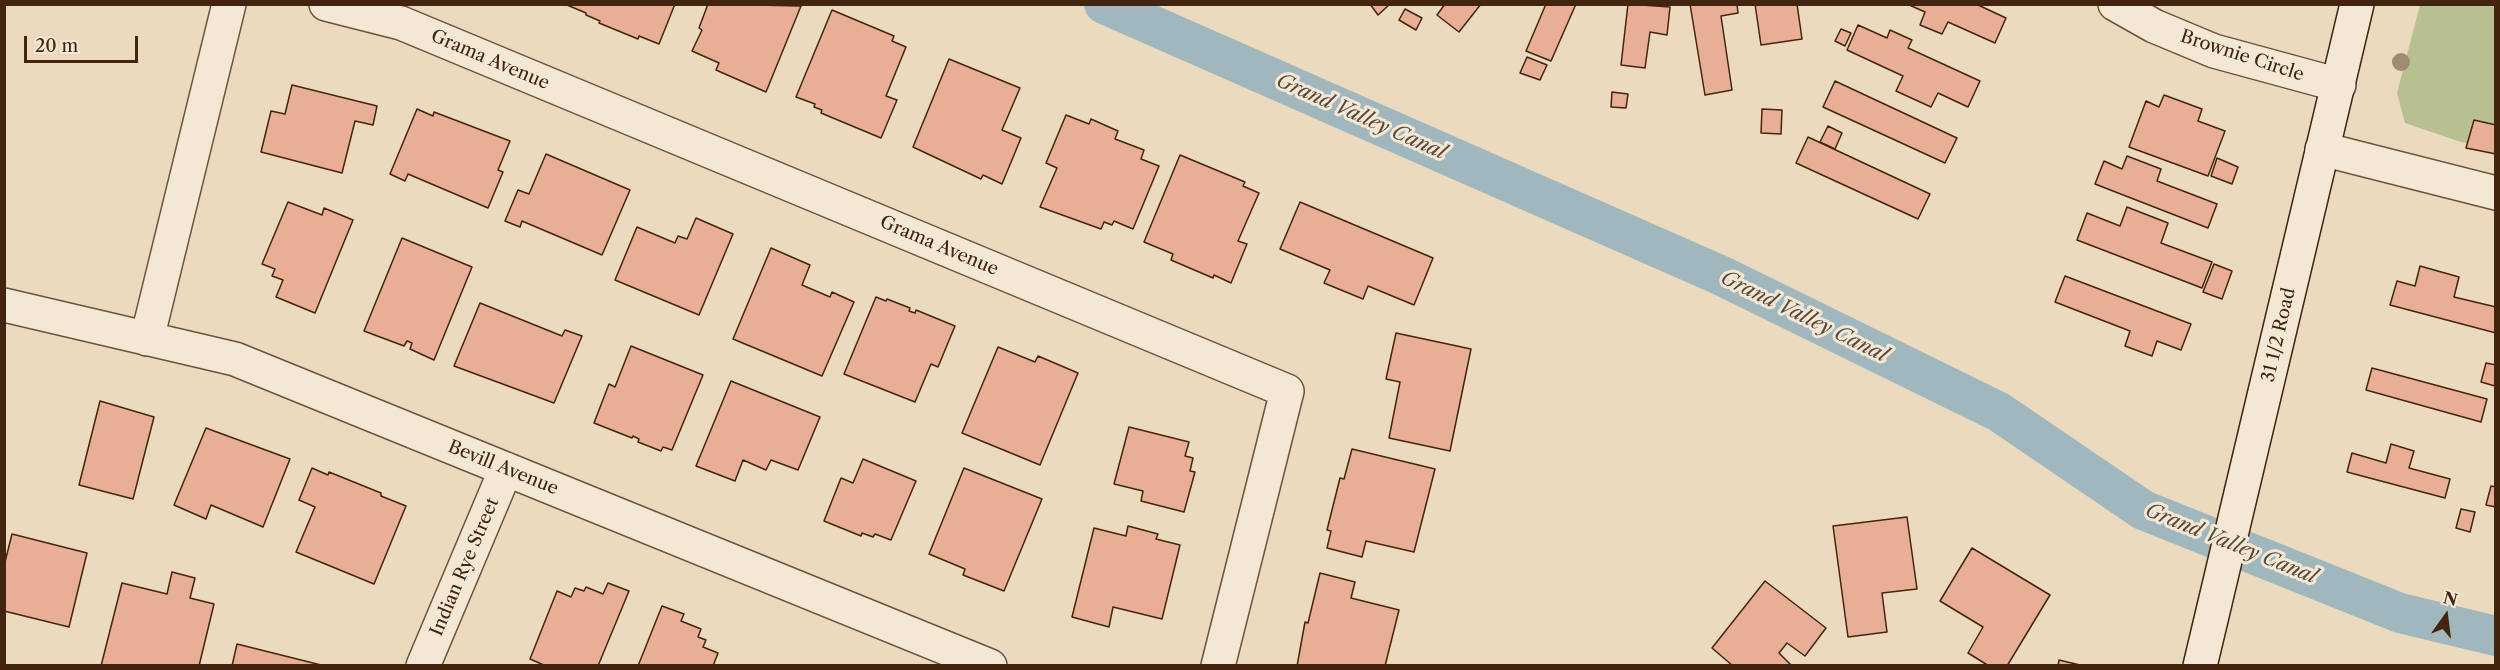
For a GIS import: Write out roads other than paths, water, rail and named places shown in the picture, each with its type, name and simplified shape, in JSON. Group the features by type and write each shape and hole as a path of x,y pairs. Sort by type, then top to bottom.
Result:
{"street":[{"path":"147,339 229,4"},
{"name":"Grama Avenue","path":"326,4 401,23 1287,391 1218,666"},
{"name":"Brownie Circle","path":"2115,4 2154,26 2214,51 2339,86"},
{"name":"31 1/2 Road","path":"2200,666 2357,4"},
{"path":"2322,149 2496,193"},
{"name":"Bevill Avenue","path":"4,304 235,359 990,666"},
{"name":"Indian Rye Street","path":"423,666 506,469"}],"waterway":[{"name":"Grand Valley Canal","path":"1104,4 1722,276 1999,412 2143,510 2400,613 2496,636"}]}
